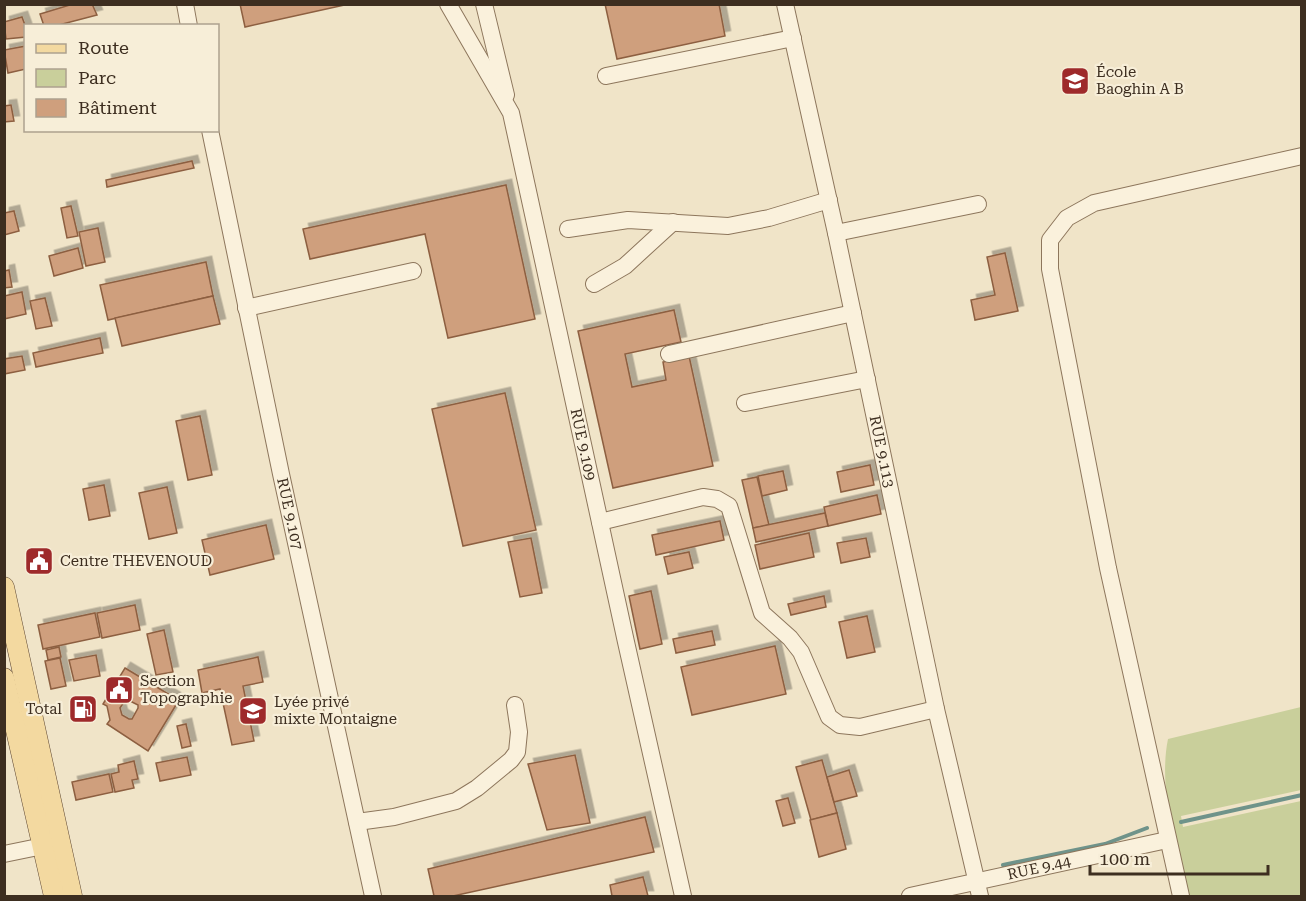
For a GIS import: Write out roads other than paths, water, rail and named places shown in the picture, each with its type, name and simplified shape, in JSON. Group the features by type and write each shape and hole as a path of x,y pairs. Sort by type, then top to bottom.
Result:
{"main road":[{"path":"4,586 9,629 72,897"},
{"path":"4,678 54,897"}],"street":[{"path":"185,4 189,24"},
{"name":"RUE 9.109","path":"448,4 510,113 683,897"},
{"path":"484,4 510,113"},
{"name":"RUE 9.113","path":"784,4 829,200 936,709 978,889"},
{"path":"606,76 793,38"},
{"name":"RUE 9.107","path":"210,132 373,897"},
{"path":"1181,897 1108,568 1050,269 1050,240 1067,218 1094,203 1302,156"},
{"path":"568,229 628,220 728,226 769,218 829,200"},
{"path":"836,233 978,204"},
{"path":"594,284 625,266 673,222"},
{"path":"246,308 413,271"},
{"path":"669,354 853,313"},
{"path":"745,404 867,379"},
{"path":"600,522 703,496 717,499 729,506 762,613 790,638 801,652 829,717 840,725 860,727 936,709"},
{"path":"357,822 394,817 456,801 477,788 511,760 517,752 519,732 515,705"},
{"name":"RUE 9.44","path":"910,897 978,889 1167,840"},
{"path":"4,854 43,846"}],"waterway":[{"path":"1181,822 1302,795"},
{"path":"1003,865 1105,844 1147,828"}],"place":[{"name":"École Baoghin A B","path":"1075,81"},
{"name":"Centre THEVENOUD","path":"39,561"},
{"name":"Section Topographie","path":"119,690"},
{"name":"Total","path":"83,709"},
{"name":"Lyée privé mixte Montaigne","path":"253,711"}]}
